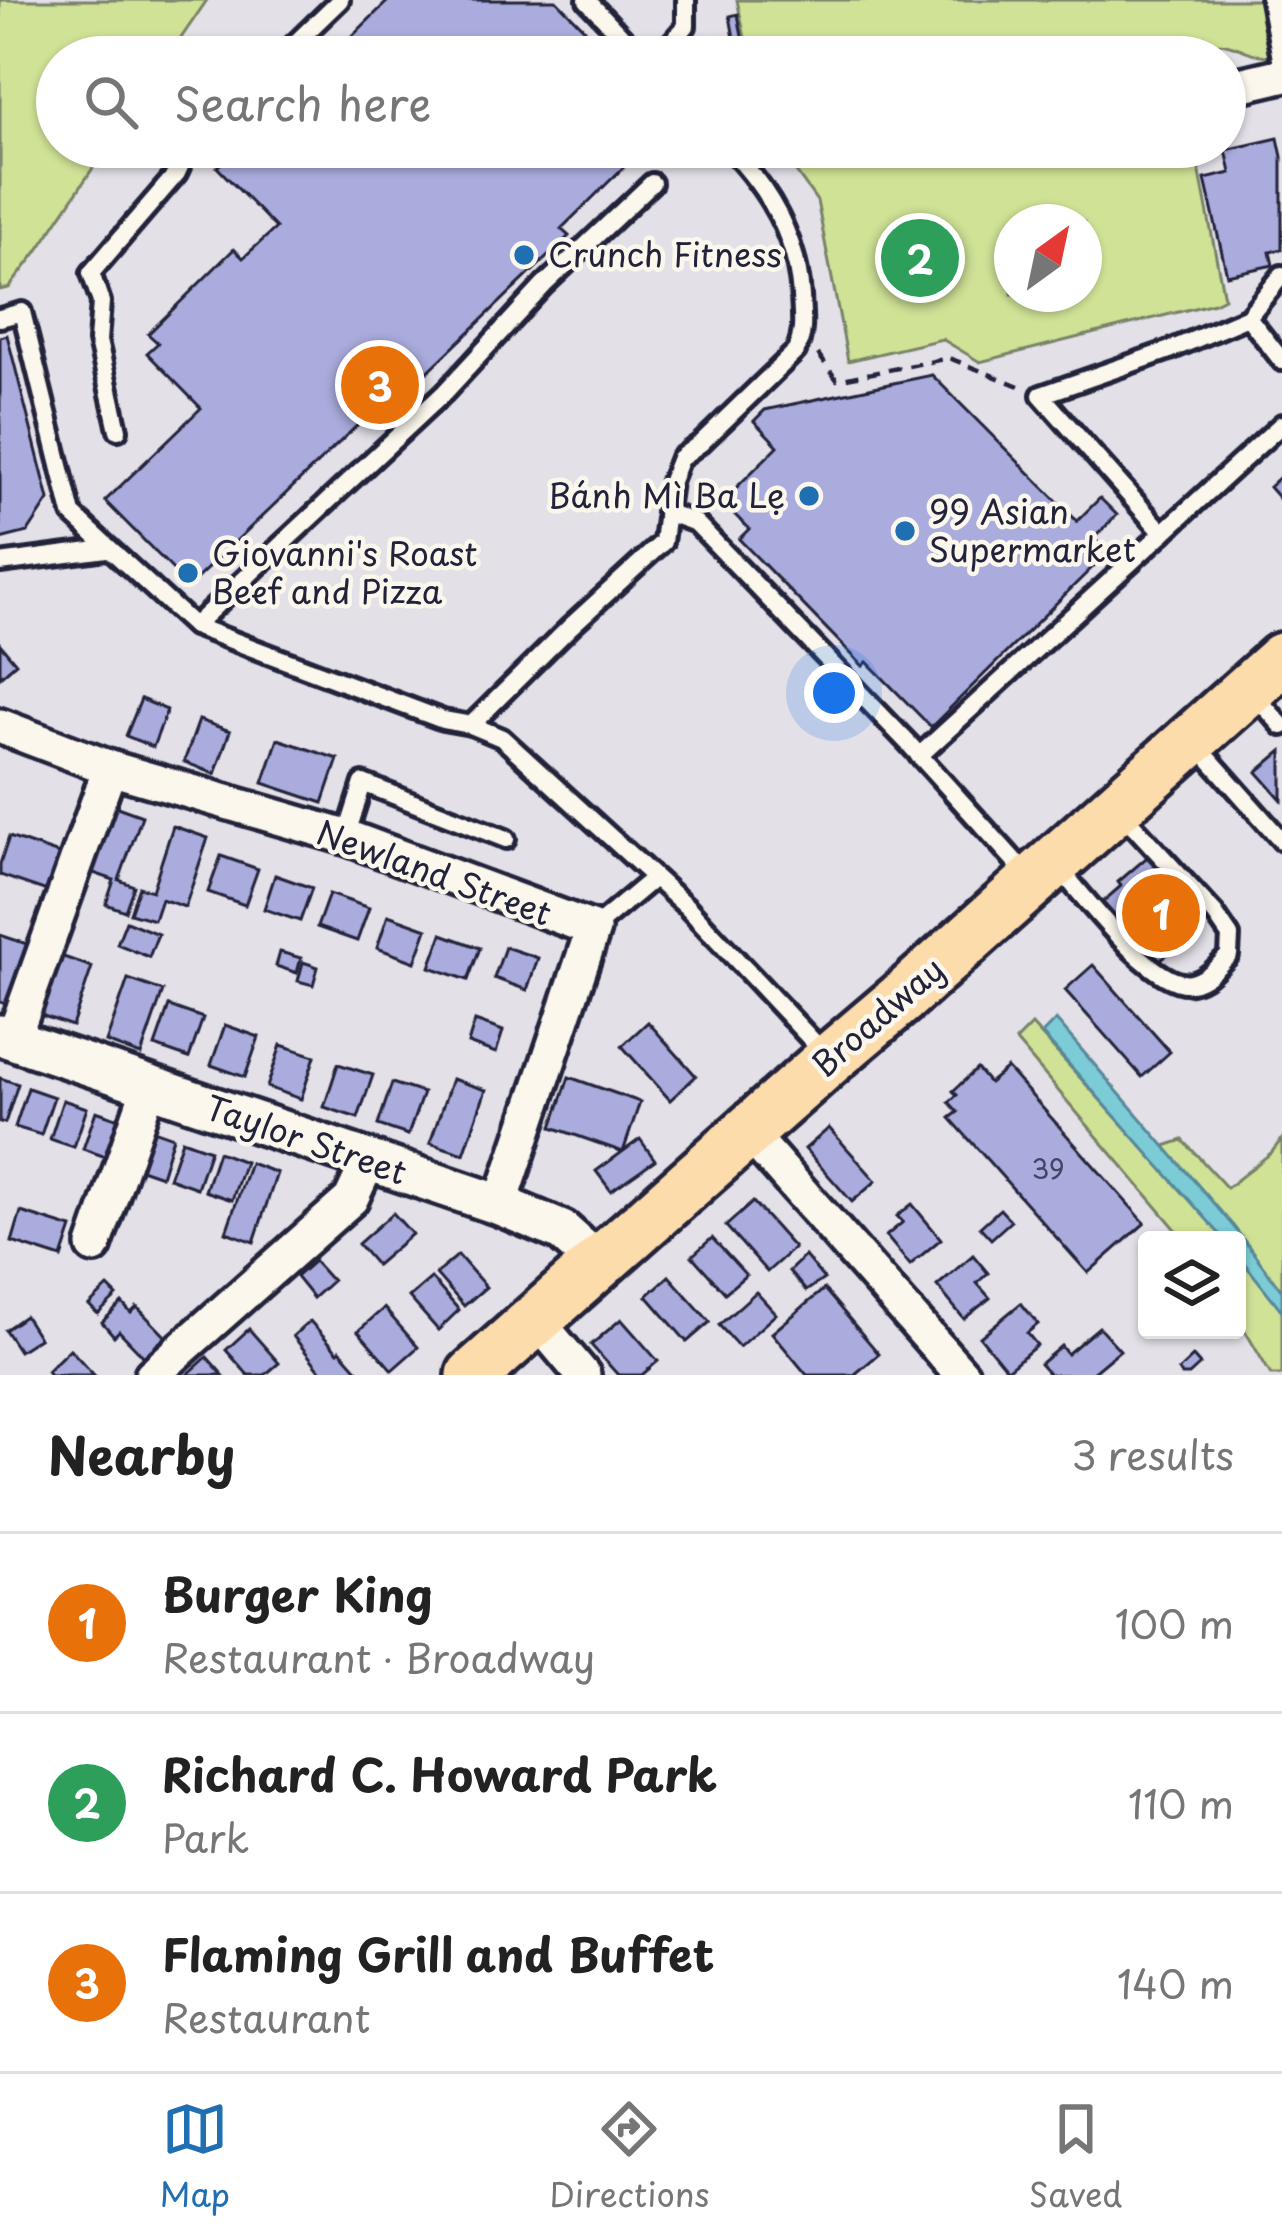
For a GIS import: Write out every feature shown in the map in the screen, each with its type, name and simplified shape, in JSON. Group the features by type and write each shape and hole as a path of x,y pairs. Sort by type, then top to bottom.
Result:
{"main road":[{"name":"Broadway","path":"473,1375 1192,738 1271,691"}],"street":[{"path":"1246,84 1282,76"},
{"name":"Newland Street","path":"0,726 110,768 346,837 592,929 500,1205"},
{"path":"7,1037 110,768"},
{"name":"Taylor Street","path":"7,1037 500,1205 562,1231 599,1265"},
{"path":"94,1246 150,1084"},
{"path":"748,1132 962,1375"},
{"path":"152,1375 350,1199 368,1162"},
{"path":"536,1319 583,1375"}],"lane":[{"path":"303,36 340,0"},
{"path":"587,0 620,36"},
{"path":"677,36 686,26 686,0"},
{"path":"1270,0 1282,64"},
{"path":"118,430 98,341 101,302 91,273 179,168"},
{"path":"471,725 663,542 671,481 680,458 796,351 803,335 794,251 779,214 746,168"},
{"path":"194,626 445,392 544,285 652,183"},
{"path":"1163,533 1041,395 1248,317 1282,275"},
{"path":"0,318 22,312 72,514 106,549 194,626 502,738 687,907 830,1059"},
{"path":"1248,317 1282,361"},
{"path":"920,756 1282,424"},
{"path":"666,512 696,523 920,756 1135,953 1167,979 1189,984 1210,974 1229,955 1229,936 1215,914 1116,806"},
{"path":"0,562 106,549"},
{"path":"1192,738 1282,841"},
{"path":"346,837 363,783 506,839"},
{"path":"592,929 654,878"}],"path":[{"path":"803,335 837,380 950,358 1041,395"}],"green space":[{"path":"0,0 207,0 182,36 36,36 36,168 93,168 36,253 9,288 0,290"},
{"path":"737,0 1259,0 1271,56 1246,51 1246,36 745,36"},
{"path":"793,168 1199,168 1224,298 980,362 942,339 848,361 817,201"},
{"path":"1032,1025 1144,1148 1183,1140 1227,1188 1282,1139 1282,1375 1271,1375 1246,1332 1246,1231 1177,1231 1016,1041"}],"water":[{"path":"1056,1020 1237,1231 1217,1231 1042,1034"},
{"path":"1246,1243 1282,1291 1282,1311 1246,1265"}],"building":[{"path":"389,0 556,0 591,36 352,36"},
{"path":"738,14 742,36 734,36 730,16"},
{"path":"1278,138 1282,249 1270,252 1273,265 1227,275 1205,179 1231,173 1230,168 1246,168 1246,145"},
{"path":"218,168 623,168 561,229 569,236 416,383 409,376 189,586 105,501 201,408 147,353 158,343 148,334 234,249 243,258 276,228"},
{"path":"7,335 49,500 28,532 0,539 0,337"},
{"path":"932,375 1077,521 1100,498 1117,515 1094,538 1107,553 931,727 867,662 863,666 739,539 749,529 722,502 778,446 754,421 765,410"},
{"path":"1282,475 1282,502 1269,487"},
{"path":"0,644 16,663 0,677"},
{"path":"141,699 167,710 153,747 126,736"},
{"path":"199,720 230,731 215,774 184,762"},
{"path":"278,739 338,759 323,803 263,783"},
{"path":"1282,751 1282,800 1257,772"},
{"path":"109,804 142,816 119,880 134,886 125,911 106,904 114,880 85,870"},
{"path":"173,826 208,838 185,907 161,899 154,920 130,913 139,887 152,891"},
{"path":"9,837 65,856 53,893 0,875"},
{"path":"1153,852 1210,919 1157,963 1131,932 1124,938 1098,906"},
{"path":"221,856 258,869 245,905 208,892"},
{"path":"275,875 312,888 300,921 264,909"},
{"path":"329,894 369,908 357,941 317,927"},
{"path":"388,915 427,929 415,962 377,948"},
{"path":"126,921 158,934 149,957 117,944"},
{"path":"442,934 480,948 468,980 430,967"},
{"path":"0,935 33,946 12,1006 0,1002"},
{"path":"505,947 538,958 527,990 494,978"},
{"path":"280,952 301,958 297,973 276,966"},
{"path":"55,954 92,967 72,1026 35,1013"},
{"path":"303,962 318,967 313,985 298,981"},
{"path":"1093,965 1170,1052 1142,1077 1065,990"},
{"path":"128,979 163,991 141,1055 106,1042"},
{"path":"169,1006 203,1018 189,1058 155,1046"},
{"path":"475,1021 503,1031 496,1053 468,1043"},
{"path":"648,1022 696,1076 670,1100 622,1046"},
{"path":"225,1025 259,1037 245,1077 211,1065"},
{"path":"281,1045 315,1056 301,1099 267,1087"},
{"path":"338,1064 373,1075 358,1118 324,1107"},
{"path":"1007,1068 1145,1223 1088,1273 950,1118 958,1112 949,1102 957,1095 953,1091 977,1069 989,1083"},
{"path":"569,1077 640,1102 623,1152 552,1127"},
{"path":"0,1078 18,1084 5,1123 0,1122"},
{"path":"452,1079 486,1090 464,1154 430,1143"},
{"path":"392,1083 423,1093 408,1135 378,1125"},
{"path":"28,1088 54,1097 41,1135 15,1127"},
{"path":"63,1100 87,1108 74,1147 50,1139"},
{"path":"96,1111 122,1120 109,1158 83,1149"},
{"path":"145,1127 173,1137 161,1176 132,1166"},
{"path":"829,1128 876,1181 852,1202 805,1149"},
{"path":"640,1139 655,1160 611,1191 596,1171"},
{"path":"182,1140 210,1150 197,1188 169,1178"},
{"path":"218,1152 245,1162 232,1200 205,1191"},
{"path":"250,1163 277,1173 254,1242 226,1232"},
{"path":"753,1202 794,1248 767,1272 726,1226"},
{"path":"912,1204 941,1239 910,1265 886,1236 903,1222 897,1216"},
{"path":"1000,1209 1011,1221 991,1239 980,1227"},
{"path":"21,1212 72,1228 62,1258 12,1242"},
{"path":"393,1213 412,1234 376,1265 358,1244"},
{"path":"712,1238 746,1275 725,1293 692,1256"},
{"path":"458,1255 486,1287 464,1306 436,1274"},
{"path":"973,1255 988,1273 977,1283 990,1298 964,1319 937,1286"},
{"path":"805,1256 824,1279 806,1291 789,1271"},
{"path":"314,1261 332,1281 313,1298 296,1277"},
{"path":"669,1276 710,1322 687,1342 647,1296"},
{"path":"431,1278 459,1310 438,1330 409,1297"},
{"path":"108,1287 117,1296 98,1314 89,1305"},
{"path":"824,1289 879,1354 854,1375 807,1375 772,1333"},
{"path":"756,1292 776,1314 739,1347 719,1325"},
{"path":"122,1303 131,1313 137,1307 166,1337 144,1357 119,1331 114,1336 102,1322"},
{"path":"1021,1303 1038,1324 1027,1333 1037,1345 1007,1370 980,1337"},
{"path":"384,1308 418,1347 392,1370 358,1331"},
{"path":"25,1316 39,1338 19,1351 5,1330"},
{"path":"621,1319 658,1361 642,1375 618,1375 591,1345"},
{"path":"310,1321 362,1375 324,1375 293,1336"},
{"path":"1099,1327 1120,1350 1090,1375 1050,1375 1040,1364 1061,1346 1067,1354"},
{"path":"249,1329 279,1363 265,1375 248,1375 226,1350"},
{"path":"70,1349 94,1375 50,1375 47,1371"},
{"path":"207,1357 223,1375 187,1375"},
{"path":"1193,1357 1200,1365 1182,1375 1178,1371"}],"place":[{"name":"Crunch Fitness","path":"524,255"},
{"name":"Richard C. Howard Park","path":"920,258"},
{"name":"Flaming Grill and Buffet","path":"380,385"},
{"name":"Bánh Mì Ba Lẹ","path":"809,496"},
{"name":"99 Asian Supermarket","path":"905,531"},
{"name":"Giovanni's Roast Beef and Pizza","path":"188,573"},
{"name":"Burger King","path":"1161,913"}]}
